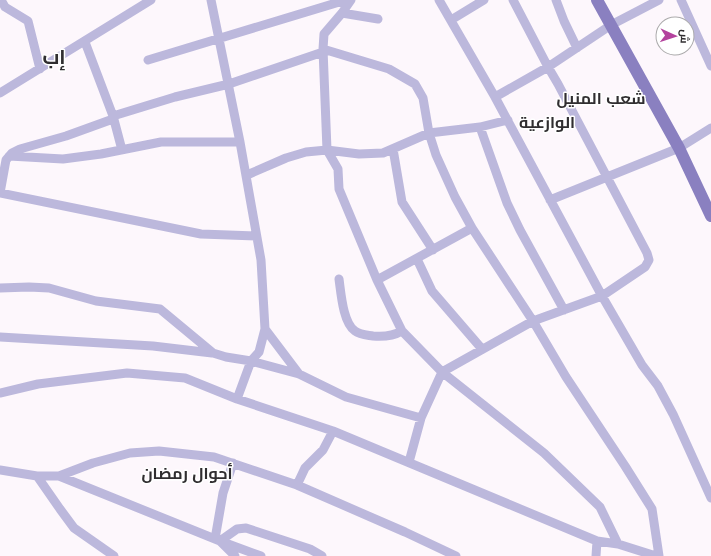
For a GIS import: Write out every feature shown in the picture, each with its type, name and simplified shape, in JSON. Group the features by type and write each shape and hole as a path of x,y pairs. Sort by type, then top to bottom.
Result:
{"main road":[{"path":"597,0 679,148 711,216"}],"street":[{"path":"1,0 5,7 28,21 40,69"},
{"path":"0,93 151,0"},
{"path":"211,0 247,175 260,260 264,329 259,352 251,361 237,399"},
{"path":"148,60 346,0"},
{"path":"350,0 342,13 324,34 323,50 327,150 338,169 339,189 377,280 402,331 442,372 544,453 594,501 600,507 618,544"},
{"path":"439,0 508,120 602,296 642,365 658,386 711,498"},
{"path":"451,20 484,0"},
{"path":"409,462 421,418 442,372 534,321 602,296 645,267 649,260 647,253 607,176 513,0"},
{"path":"556,0 577,48"},
{"path":"495,97 548,68 611,26 659,0"},
{"path":"681,0 711,66"},
{"path":"342,13 378,19"},
{"path":"85,42 113,118 122,150"},
{"path":"0,393 38,384 127,373 185,378 237,399 333,431 597,541 618,544 658,556 652,509 566,377 534,321 472,228 455,197 436,155 429,133 423,98 415,84 389,69 323,50 229,84 175,97 66,136 20,149 12,153 6,160 0,193 201,234 256,236"},
{"path":"247,175 286,158 306,152 327,150 359,154 384,153 429,133 480,127 508,120"},
{"path":"480,127 507,203 528,246 564,310"},
{"path":"550,200 679,148 711,128"},
{"path":"10,156 63,159 122,150 161,142 240,142"},
{"path":"393,149 402,202 433,250"},
{"path":"377,280 472,228"},
{"path":"416,259 432,291 482,349"},
{"path":"339,279 347,321 351,328 356,332 375,336 393,336 402,331"},
{"path":"0,288 49,288 96,301 160,309 213,353"},
{"path":"264,329 299,374"},
{"path":"0,337 153,346 213,353 226,357 251,361 299,374 346,397 421,418"},
{"path":"297,485 305,468 323,450 333,431"},
{"path":"0,470 37,476 59,476 93,463 130,453 159,451 214,457 297,485 456,556"},
{"path":"217,540 224,492 233,463"},
{"path":"37,476 74,528 114,556"},
{"path":"59,476 217,540 261,556"},
{"path":"217,540 237,529 246,528 310,549 322,556"},
{"path":"217,540 234,556"},
{"path":"596,556 597,541"}],"district":[{"name":"إب","path":"54,57"},
{"name":"شعب المنيل","path":"601,98"},
{"name":"الوازعية","path":"547,122"},
{"name":"أحوال رمضان","path":"187,473"}]}
